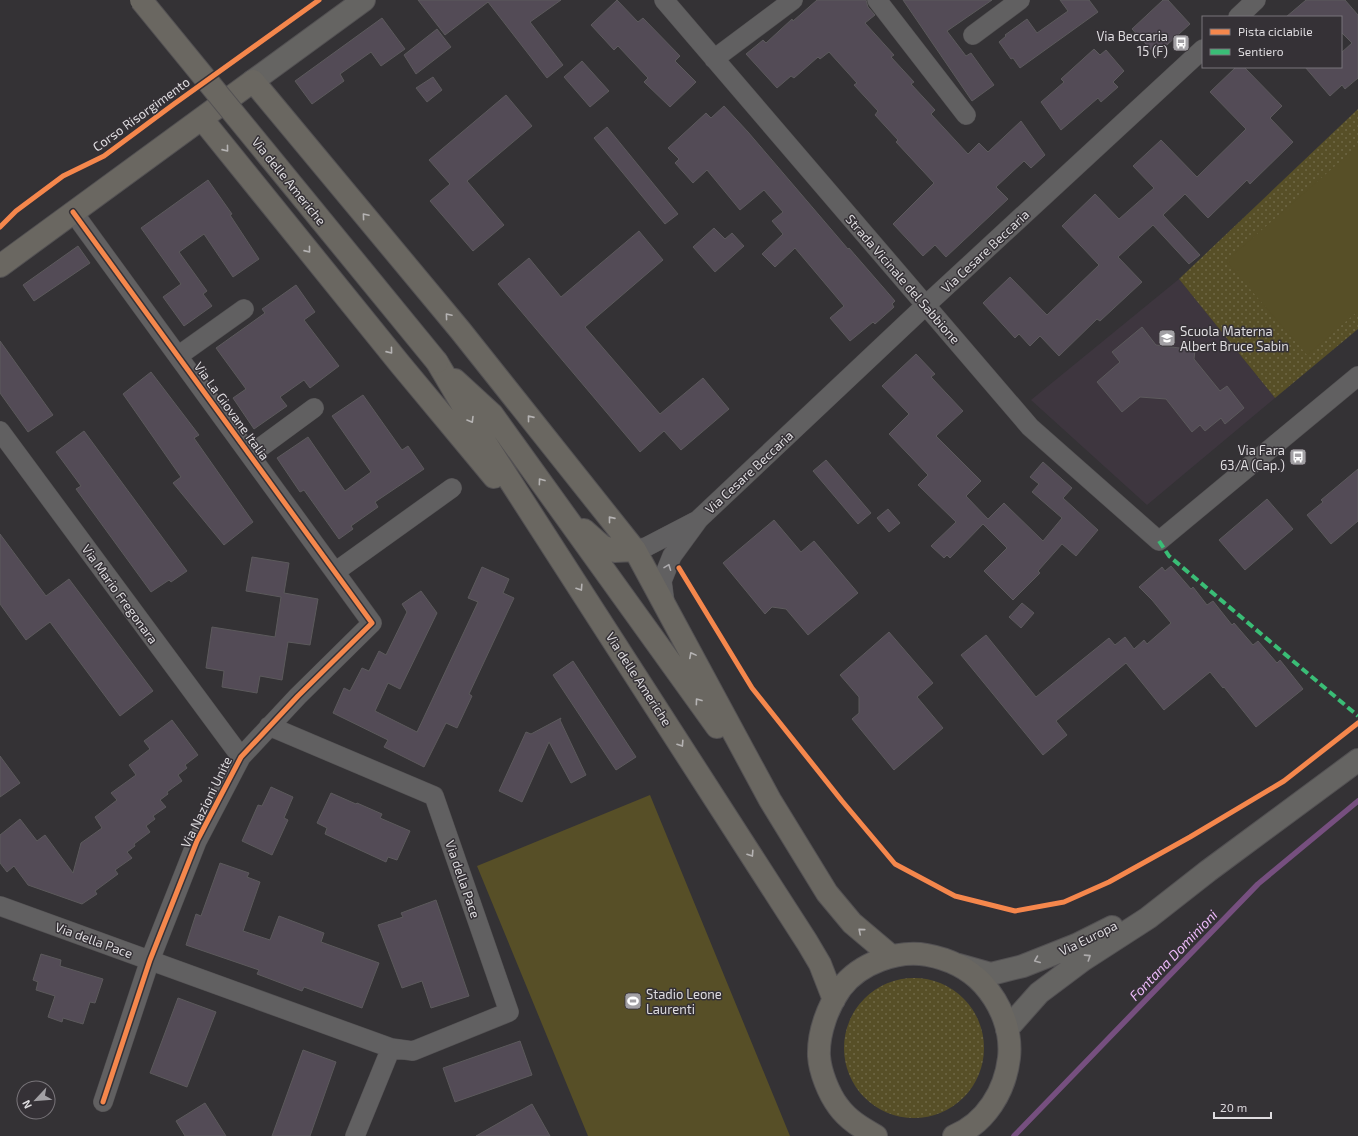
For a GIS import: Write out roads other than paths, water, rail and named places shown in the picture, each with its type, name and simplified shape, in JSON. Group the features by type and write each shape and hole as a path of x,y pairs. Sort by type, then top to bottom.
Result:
{"main road":[{"name":"Via delle Americhe","path":"142,0 437,362 492,414 770,800"},
{"path":"0,266 364,0"},
{"path":"253,81 460,330 635,550 770,800 827,893 852,923 891,956"},
{"path":"202,119 566,566"},
{"name":"Via delle Americhe","path":"437,362 476,428 807,942 820,964 834,1000"},
{"path":"563,513 602,546 615,551 635,550"},
{"name":"Via Europa","path":"1007,1028 1039,993 1083,960 1148,918 1208,871 1358,760"},
{"name":"Via Europa","path":"959,965 991,974 1023,966 1090,938 1146,909 1208,871"},
{"path":"876,1136 857,1125 838,1106 825,1083 819,1057 821,1036 827,1015 834,1000 842,987 858,972 891,956 919,954 940,957 959,965 976,976 990,991 1001,1009 1007,1028 1010,1050 1007,1071 1000,1091 976,1130 954,1136"}],"street":[{"name":"Strada Vicinale del Sabbione","path":"664,0 1030,427 1159,541 1358,376"},
{"path":"714,58 793,0"},
{"path":"877,0 966,115"},
{"path":"973,35 1020,0"},
{"path":"1239,16 1256,0"},
{"name":"Via Cesare Beccaria","path":"665,605 662,581 672,556 698,520 926,305 1202,50"},
{"name":"Via La Giovane Italia","path":"73,212 372,623"},
{"path":"178,356 244,309"},
{"path":"250,455 314,408"},
{"name":"Via Mario Fregonara","path":"0,431 241,757"},
{"path":"335,572 452,488"},
{"name":"Via Cesare Beccaria","path":"635,550 646,547 698,520"},
{"name":"Via Nazioni Unite","path":"103,1102 150,960 197,841 241,757 298,696 372,623"},
{"name":"Via della Pace","path":"0,906 390,1048 413,1050 509,1012 434,796 269,726"},
{"path":"355,1136 390,1048"}],"waterway":[{"name":"Fontana Dominioni","path":"1014,1136 1258,884 1358,801"}],"place":[{"name":"Via Beccaria 15 (F)","path":"1181,43"},
{"name":"Scuola Materna Albert Bruce Sabin","path":"1167,338"},
{"name":"Via Fara 63/A (Cap.)","path":"1298,457"},
{"name":"Stadio Leone Laurenti","path":"633,1001"}]}
